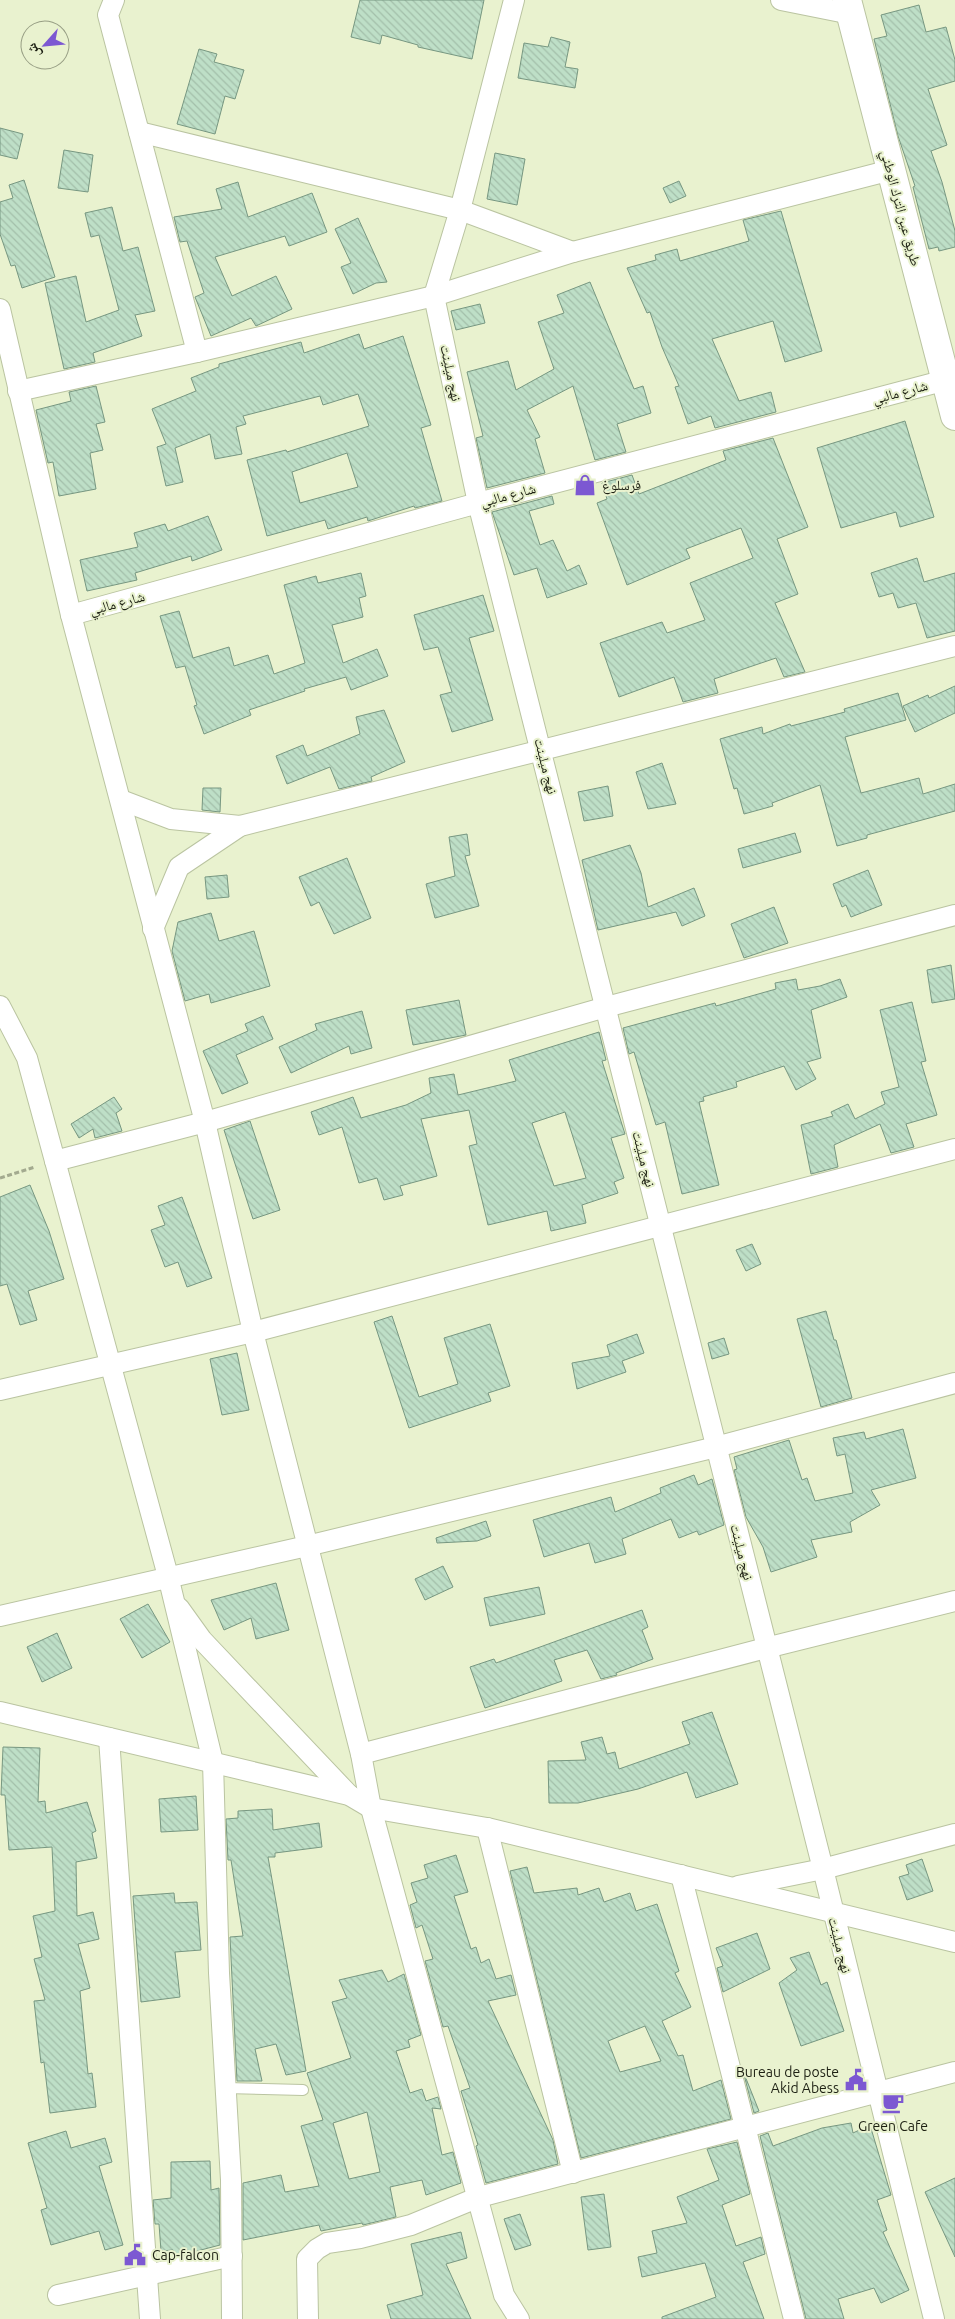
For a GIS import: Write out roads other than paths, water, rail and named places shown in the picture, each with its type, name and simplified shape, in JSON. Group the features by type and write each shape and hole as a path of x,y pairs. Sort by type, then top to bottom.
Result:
{"main road":[{"name":"طريق عين الترك الوطني","path":"849,7 955,416"}],"street":[{"path":"114,0 108,15 197,352"},
{"name":"نهج ميلينت","path":"514,0 460,210 434,296 478,503 542,750 823,1869 832,1912 934,2319"},
{"path":"781,0 849,7"},
{"path":"139,132 460,210 573,252"},
{"path":"18,391 197,352 434,296 573,252 891,170"},
{"path":"0,309 71,616 121,800 204,1122 252,1332 361,1754 371,1808 504,2295 519,2319"},
{"name":"شارع مالبي","path":"71,616 478,503 946,380"},
{"path":"121,800 171,819 240,826 955,646"},
{"path":"153,929 179,868 240,826"},
{"path":"55,1161 204,1122 606,1007 955,915"},
{"path":"0,1006 6,1023 27,1058 111,1363 126,1429 168,1576 213,1762 219,1972 231,2180 232,2319"},
{"path":"0,1390 252,1332 955,1149"},
{"path":"0,1616 168,1576 306,1546 716,1447 955,1383"},
{"path":"173,1600 202,1640 350,1795 371,1808 487,1828 955,1942"},
{"path":"361,1754 766,1648 955,1601"},
{"path":"0,1712 350,1795"},
{"path":"109,1738 150,2319"},
{"path":"487,1828 573,2173"},
{"path":"731,1887 823,1869 955,1834"},
{"path":"681,1875 794,2319"},
{"path":"308,2319 307,2259 317,2249 327,2243 360,2238 411,2224 479,2198 955,2072"},
{"path":"58,2295 232,2256"}],"lane":[{"path":"226,2088 303,2090"}],"place":[{"name":"فرسلوغ","path":"585,485"},
{"name":"Bureau de poste Akid Abess","path":"856,2080"},
{"name":"Green Cafe","path":"893,2103"},
{"name":"Cap-falcon","path":"135,2255"}]}
